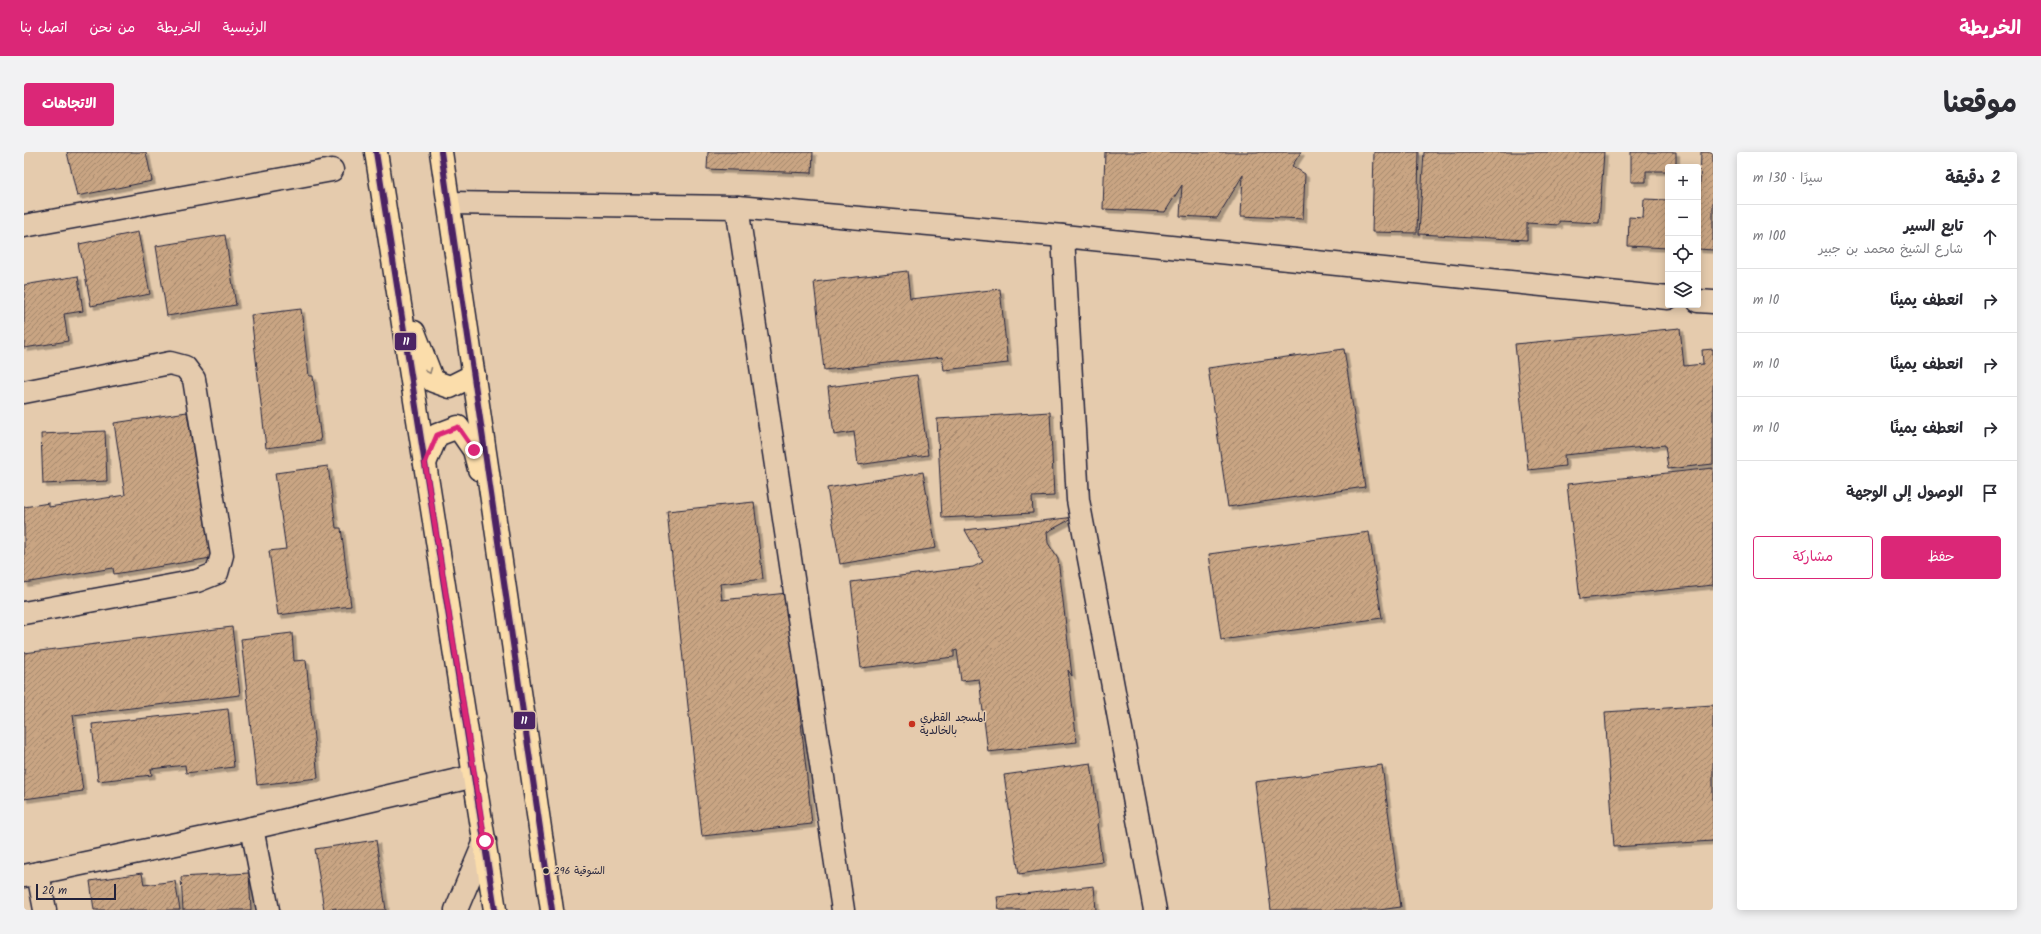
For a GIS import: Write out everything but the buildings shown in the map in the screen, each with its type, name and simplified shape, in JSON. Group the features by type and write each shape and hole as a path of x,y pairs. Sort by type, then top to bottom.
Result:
{"main road":[{"path":"376,152 495,910"},
{"path":"441,152 552,910"},
{"path":"399,296 433,381 450,387 474,375"},
{"path":"425,463 437,435 458,427 474,450 500,554"}],"street":[{"path":"24,226 332,170"},
{"path":"449,203 738,207 1063,236 1665,298"},
{"path":"738,207 843,910"},
{"path":"1063,236 1078,500 1155,910"},
{"path":"1701,301 1713,302"},
{"path":"24,392 170,363 185,367 194,379 222,555 217,573 197,581 24,613"},
{"path":"45,910 31,875 252,828 475,776"},
{"path":"252,828 268,910"},
{"path":"456,910 485,841"}],"transit line":[{"name":"11","path":"376,152 495,910"},
{"name":"11","path":"441,152 552,910"}],"place":[{"name":"المسجد القطري بالخالدية","path":"912,724"},
{"name":"الشوقية 296","path":"546,871"}],"route":[{"path":"474,450 458,427 437,435 425,463 485,841"}]}
